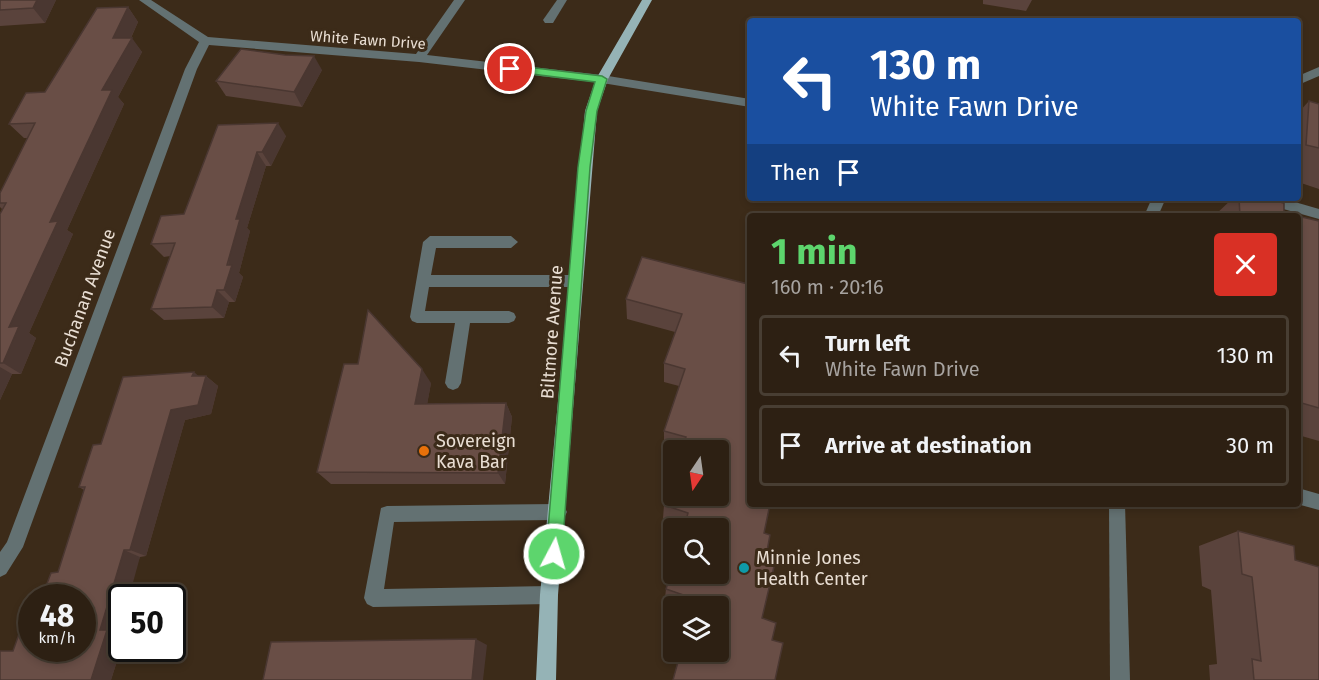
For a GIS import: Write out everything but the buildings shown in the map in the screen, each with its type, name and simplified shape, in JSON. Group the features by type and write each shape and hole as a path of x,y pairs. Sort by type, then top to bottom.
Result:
{"main road":[{"name":"Biltmore Avenue","path":"546,680 549,596 591,111 602,79 647,0"}],"street":[{"name":"White Fawn Drive","path":"144,0 205,41 419,58 602,79 747,103"},
{"path":"419,58 459,0"},
{"path":"549,20 562,0"},
{"name":"Buchanan Avenue","path":"0,568 14,547 191,69 205,41"},
{"path":"1301,80 1319,72"},
{"path":"1274,201 1319,214"},
{"path":"509,317 417,317 430,242 511,242"},
{"path":"423,281 575,281"},
{"path":"453,383 463,318"},
{"path":"1301,497 1319,502"},
{"path":"1117,507 1120,680"},
{"path":"549,596 374,598 387,514 558,512"}],"place":[{"name":"Sovereign Kava Bar","path":"424,451"},
{"name":"Minnie Jones Health Center","path":"744,568"}],"route":[{"path":"510,69 602,79 591,111 584,167 554,554"}]}
